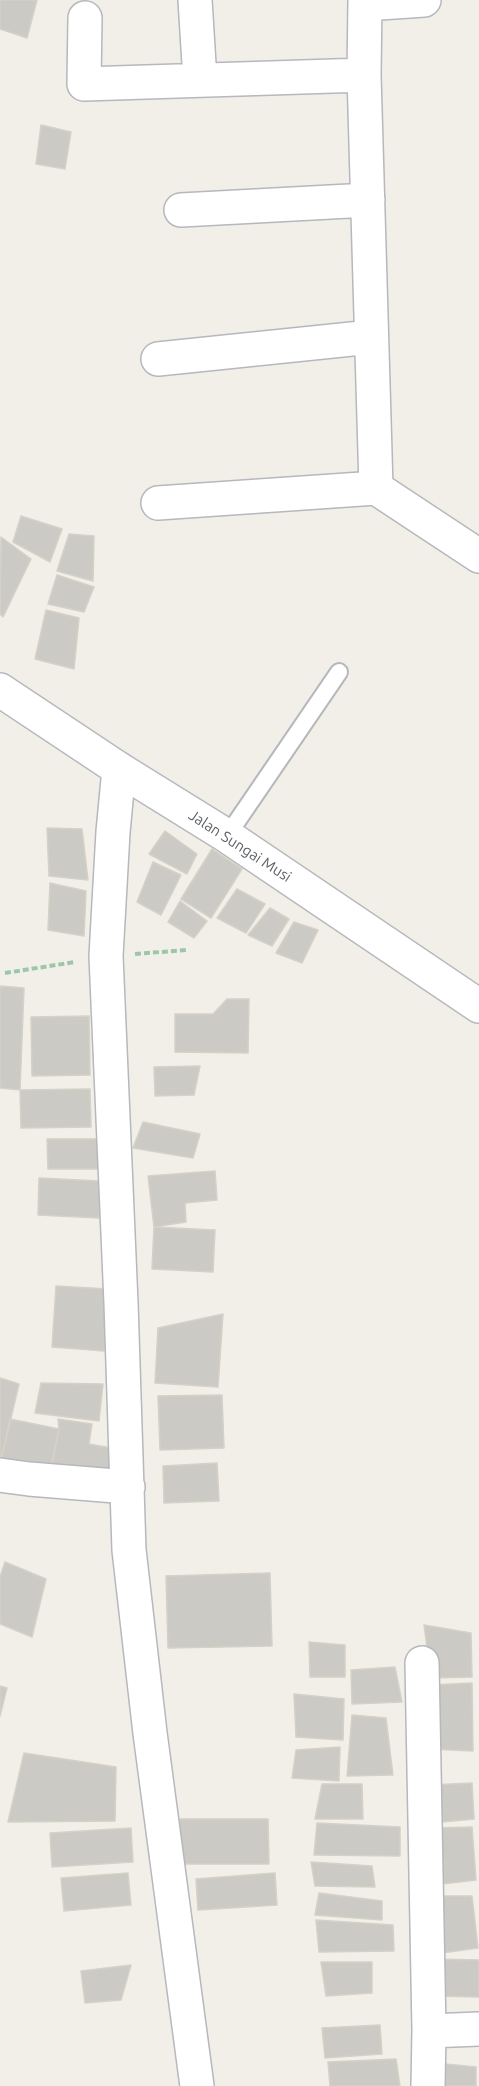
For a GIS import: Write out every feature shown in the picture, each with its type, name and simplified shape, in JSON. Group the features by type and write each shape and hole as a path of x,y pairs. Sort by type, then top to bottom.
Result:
{"street":[{"path":"195,0 200,80"},
{"path":"376,488 364,75 365,2 424,0"},
{"path":"85,18 84,84 364,75"},
{"path":"181,210 368,200"},
{"path":"158,359 371,337"},
{"path":"158,503 376,488 479,556"},
{"name":"Jalan Sungai Musi","path":"0,690 119,769 227,836 479,1006"},
{"path":"119,769 106,956 129,1550 146,1699 197,2086"},
{"path":"0,1475 128,1487"},
{"path":"422,1663 429,2086"},
{"path":"429,2031 479,2029"}],"lane":[{"path":"227,836 339,672"}],"building":[{"path":"0,0 37,0 27,38 0,29"},
{"path":"41,125 71,132 65,169 36,164"},
{"path":"21,516 62,529 50,562 13,542"},
{"path":"69,534 94,536 93,581 57,571"},
{"path":"1,537 31,559 3,617 0,614"},
{"path":"57,575 94,587 84,612 48,604"},
{"path":"46,610 79,618 74,669 35,659"},
{"path":"47,828 82,829 88,880 49,876"},
{"path":"165,831 197,854 187,874 149,854"},
{"path":"212,849 242,869 211,918 181,899"},
{"path":"153,862 181,875 161,915 137,902"},
{"path":"50,883 86,891 84,936 48,930"},
{"path":"237,889 265,904 246,933 217,918"},
{"path":"180,901 207,921 194,938 168,922"},
{"path":"270,908 289,919 272,946 248,935"},
{"path":"294,922 318,930 302,963 276,953"},
{"path":"0,986 24,988 20,1090 0,1088"},
{"path":"227,999 249,999 248,1053 175,1052 175,1014 213,1014"},
{"path":"89,1016 90,1075 32,1076 31,1017"},
{"path":"200,1066 194,1095 155,1096 154,1067"},
{"path":"90,1089 91,1127 21,1128 20,1090"},
{"path":"143,1122 200,1134 193,1158 133,1148"},
{"path":"47,1139 101,1139 101,1169 48,1169"},
{"path":"215,1171 217,1200 185,1203 186,1222 154,1227 148,1176"},
{"path":"39,1178 100,1181 99,1218 38,1215"},
{"path":"154,1227 215,1230 213,1272 152,1269"},
{"path":"56,1286 108,1289 104,1351 52,1347"},
{"path":"223,1314 218,1387 155,1383 158,1328"},
{"path":"0,1378 19,1384 0,1465"},
{"path":"41,1383 103,1384 99,1421 35,1413"},
{"path":"222,1395 224,1448 160,1450 158,1396"},
{"path":"10,1419 59,1429 49,1476 0,1465"},
{"path":"58,1419 92,1424 89,1444 117,1449 110,1502 47,1492 59,1429"},
{"path":"217,1463 219,1501 164,1503 163,1466"},
{"path":"5,1562 46,1579 32,1637 0,1624 0,1577"},
{"path":"270,1573 272,1646 168,1648 166,1576"},
{"path":"424,1625 471,1633 472,1677 431,1678"},
{"path":"309,1642 345,1645 345,1677 310,1677"},
{"path":"395,1667 402,1702 352,1704 351,1670"},
{"path":"472,1683 473,1751 429,1749 431,1685"},
{"path":"0,1686 7,1688 0,1716"},
{"path":"294,1694 344,1699 343,1740 296,1737"},
{"path":"352,1715 386,1718 393,1775 347,1776"},
{"path":"340,1747 339,1781 292,1778 296,1750"},
{"path":"24,1753 116,1767 115,1821 8,1822"},
{"path":"472,1783 474,1819 431,1823 430,1785"},
{"path":"322,1784 362,1784 363,1819 315,1819"},
{"path":"180,1819 268,1819 269,1864 180,1864"},
{"path":"317,1823 400,1827 400,1856 314,1855"},
{"path":"472,1827 476,1880 434,1885 434,1828"},
{"path":"131,1828 133,1862 52,1867 50,1833"},
{"path":"311,1862 372,1866 375,1887 315,1886"},
{"path":"128,1873 131,1905 64,1911 61,1878"},
{"path":"275,1873 277,1905 198,1910 196,1879"},
{"path":"319,1893 382,1901 382,1920 315,1915"},
{"path":"434,1896 472,1896 478,1948 434,1954"},
{"path":"316,1920 393,1925 394,1951 319,1952"},
{"path":"435,1959 479,1960 479,1997 435,1996"},
{"path":"321,1962 372,1962 372,1993 326,1996"},
{"path":"131,1965 121,2000 85,2003 81,1971"},
{"path":"380,2025 382,2054 325,2058 322,2028"},
{"path":"396,2059 400,2086 330,2086 328,2062"},
{"path":"435,2063 476,2067 476,2086 434,2086"}]}
